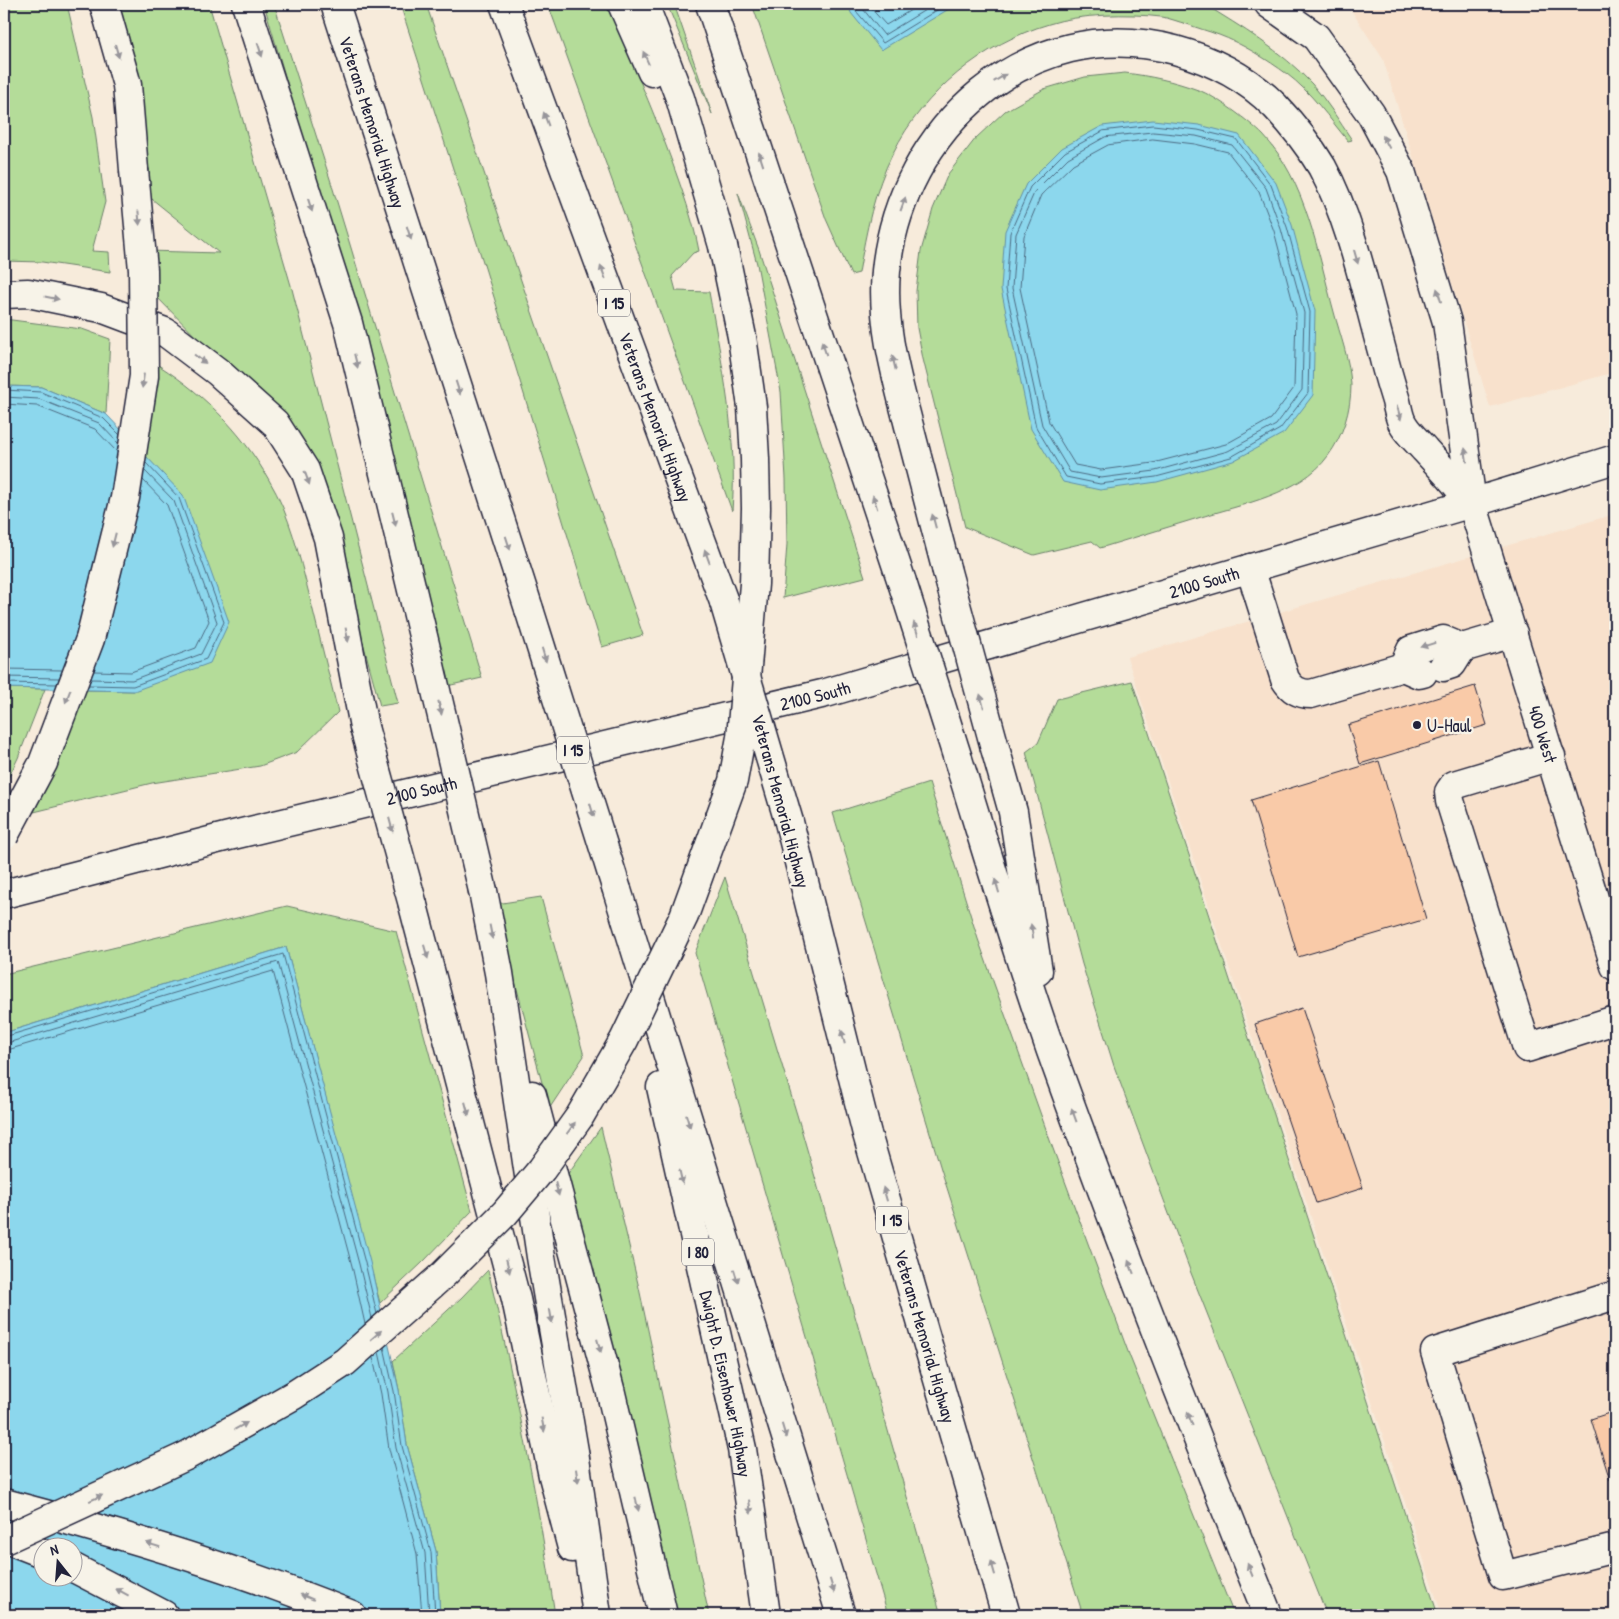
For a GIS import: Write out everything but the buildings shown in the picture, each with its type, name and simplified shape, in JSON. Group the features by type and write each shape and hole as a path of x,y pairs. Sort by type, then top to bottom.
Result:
{"main road":[{"path":"4,836 43,763 90,639 125,498 144,376 143,270 127,85 104,4"},
{"path":"246,4 348,324 483,891 499,973 539,1248 574,1451 597,1615"},
{"name":"Veterans Memorial Highway","path":"335,4 529,609 841,1615"},
{"name":"Veterans Memorial Highway","path":"504,4 724,602 788,822 867,1134 1006,1615"},
{"path":"622,4 709,199"},
{"path":"4,1539 186,1456 294,1395 346,1362 444,1274 505,1212 542,1169 580,1116 624,1040 684,916 733,781 741,737 755,575 755,459 752,407 742,337 723,246 680,98 644,4"},
{"path":"710,4 902,582 1006,917 1050,1049 1120,1241 1268,1615"},
{"name":"400 West","path":"1269,4 1316,37 1371,114 1401,171 1447,322 1472,503 1615,966"},
{"path":"1050,1049 1012,812 900,392 887,330 885,306 886,272 897,222 910,184 941,131 968,102 998,78 1026,63 1060,51 1094,44 1119,43 1156,46 1207,60 1245,81 1265,96 1284,117 1314,155 1335,194 1352,242 1402,424 1472,503"},
{"path":"4,294 28,293 101,308 165,332 218,372 275,424 305,470 328,538 364,727 413,905 516,1299 553,1476 590,1615"},
{"name":"2100 South","path":"4,894 225,837 826,693 1472,503 1615,458"},
{"path":"1250,568 1284,679 1290,687 1302,694 1311,694 1452,664 1462,648"},
{"path":"1423,669 1411,650 1443,640 1462,648 1512,633"},
{"path":"1551,756 1454,786 1449,792 1450,801 1528,1048 1615,1020"},
{"name":"Dwight D. Eisenhower Highway","path":"617,890 742,1449 766,1615"},
{"path":"499,973 610,1389 663,1615"},
{"path":"1609,1297 1435,1352 1503,1576 1615,1548"},
{"path":"4,1503 93,1526 218,1565 280,1586 352,1615"},
{"path":"4,1539 32,1550"},
{"path":"82,1572 164,1615"}],"shaded area":[{"path":"1344,4 1615,4 1615,372 1490,407 1383,59 1349,7"},
{"path":"1615,514 1615,1615 1442,1615 1127,657"}],"green space":[{"path":"4,4 67,4 93,117 105,202 92,251 109,252 110,272 42,262 4,261"},
{"path":"106,4 209,4 292,289 398,703 380,706 331,522 209,350 150,290 148,251 219,253 142,191"},
{"path":"264,4 274,4 330,179 482,678 447,686 344,277"},
{"path":"400,4 426,4 643,635 602,647 485,268"},
{"path":"548,4 606,4 632,62 671,159 697,239 699,251 693,253 672,276 676,291 709,292 724,374 731,429 733,456 732,511"},
{"path":"667,4 674,4 712,114"},
{"path":"752,4 1204,4 1261,40 1300,72 1323,97 1352,140 1348,141 1296,81 1263,58 1227,38 1161,17 1104,15 1075,18 1049,24 1025,32 979,57 938,90 921,110 906,131 886,167 871,212 859,273 851,275 826,219"},
{"path":"1125,73 1171,81 1205,93 1223,103 1250,123 1278,153 1300,195 1316,242 1349,367 1351,385 1350,404 1342,431 1328,456 1302,480 1286,489 1250,503 1100,548 1092,541 1034,555 965,527 917,328 916,291 921,251 933,209 948,174 976,138 1005,111 1044,89 1085,77"},
{"path":"738,193 759,250 865,577 783,598 787,544 786,479 781,392 757,264"},
{"path":"4,319 82,329 110,339 106,414 41,387 4,386"},
{"path":"150,360 186,384 218,412 246,444 276,493 283,507 297,550 338,712 297,752 260,766 152,783 34,812 54,769 86,690 134,691 141,451"},
{"path":"1132,681 1438,1615 1327,1615 1191,1273 1114,1066 1082,964 1026,752 1038,743 1057,699"},
{"path":"4,688 45,689 18,758 4,787"},
{"path":"929,783 978,939 1052,1146 1130,1357 1234,1615 1083,1615 941,1169 833,813"},
{"path":"725,877 798,1118 941,1615 888,1615 695,953"},
{"path":"541,897 584,1056 549,1109 496,904"},
{"path":"287,906 396,931 472,1211 380,1303 286,947 4,1033 4,974"},
{"path":"601,1127 639,1288 709,1615 668,1615 567,1175"},
{"path":"488,1270 525,1442 555,1615 440,1615 436,1551 407,1445 393,1361 461,1298"}],"water":[{"path":"848,4 957,4 881,50 851,13"},
{"path":"1153,120 1199,125 1239,135 1276,183 1292,225 1315,311 1313,395 1284,433 1233,461 1157,482 1100,490 1063,482 1031,429 1001,289 1005,231 1026,184 1062,148 1102,126"},
{"path":"4,386 41,387 106,414 183,495 229,622 210,663 134,691 4,688"},
{"path":"286,947 370,1262 399,1390 407,1445 436,1551 440,1615 5,1615 4,1033"}],"place":[{"name":"U-Haul","path":"1417,725"}]}
